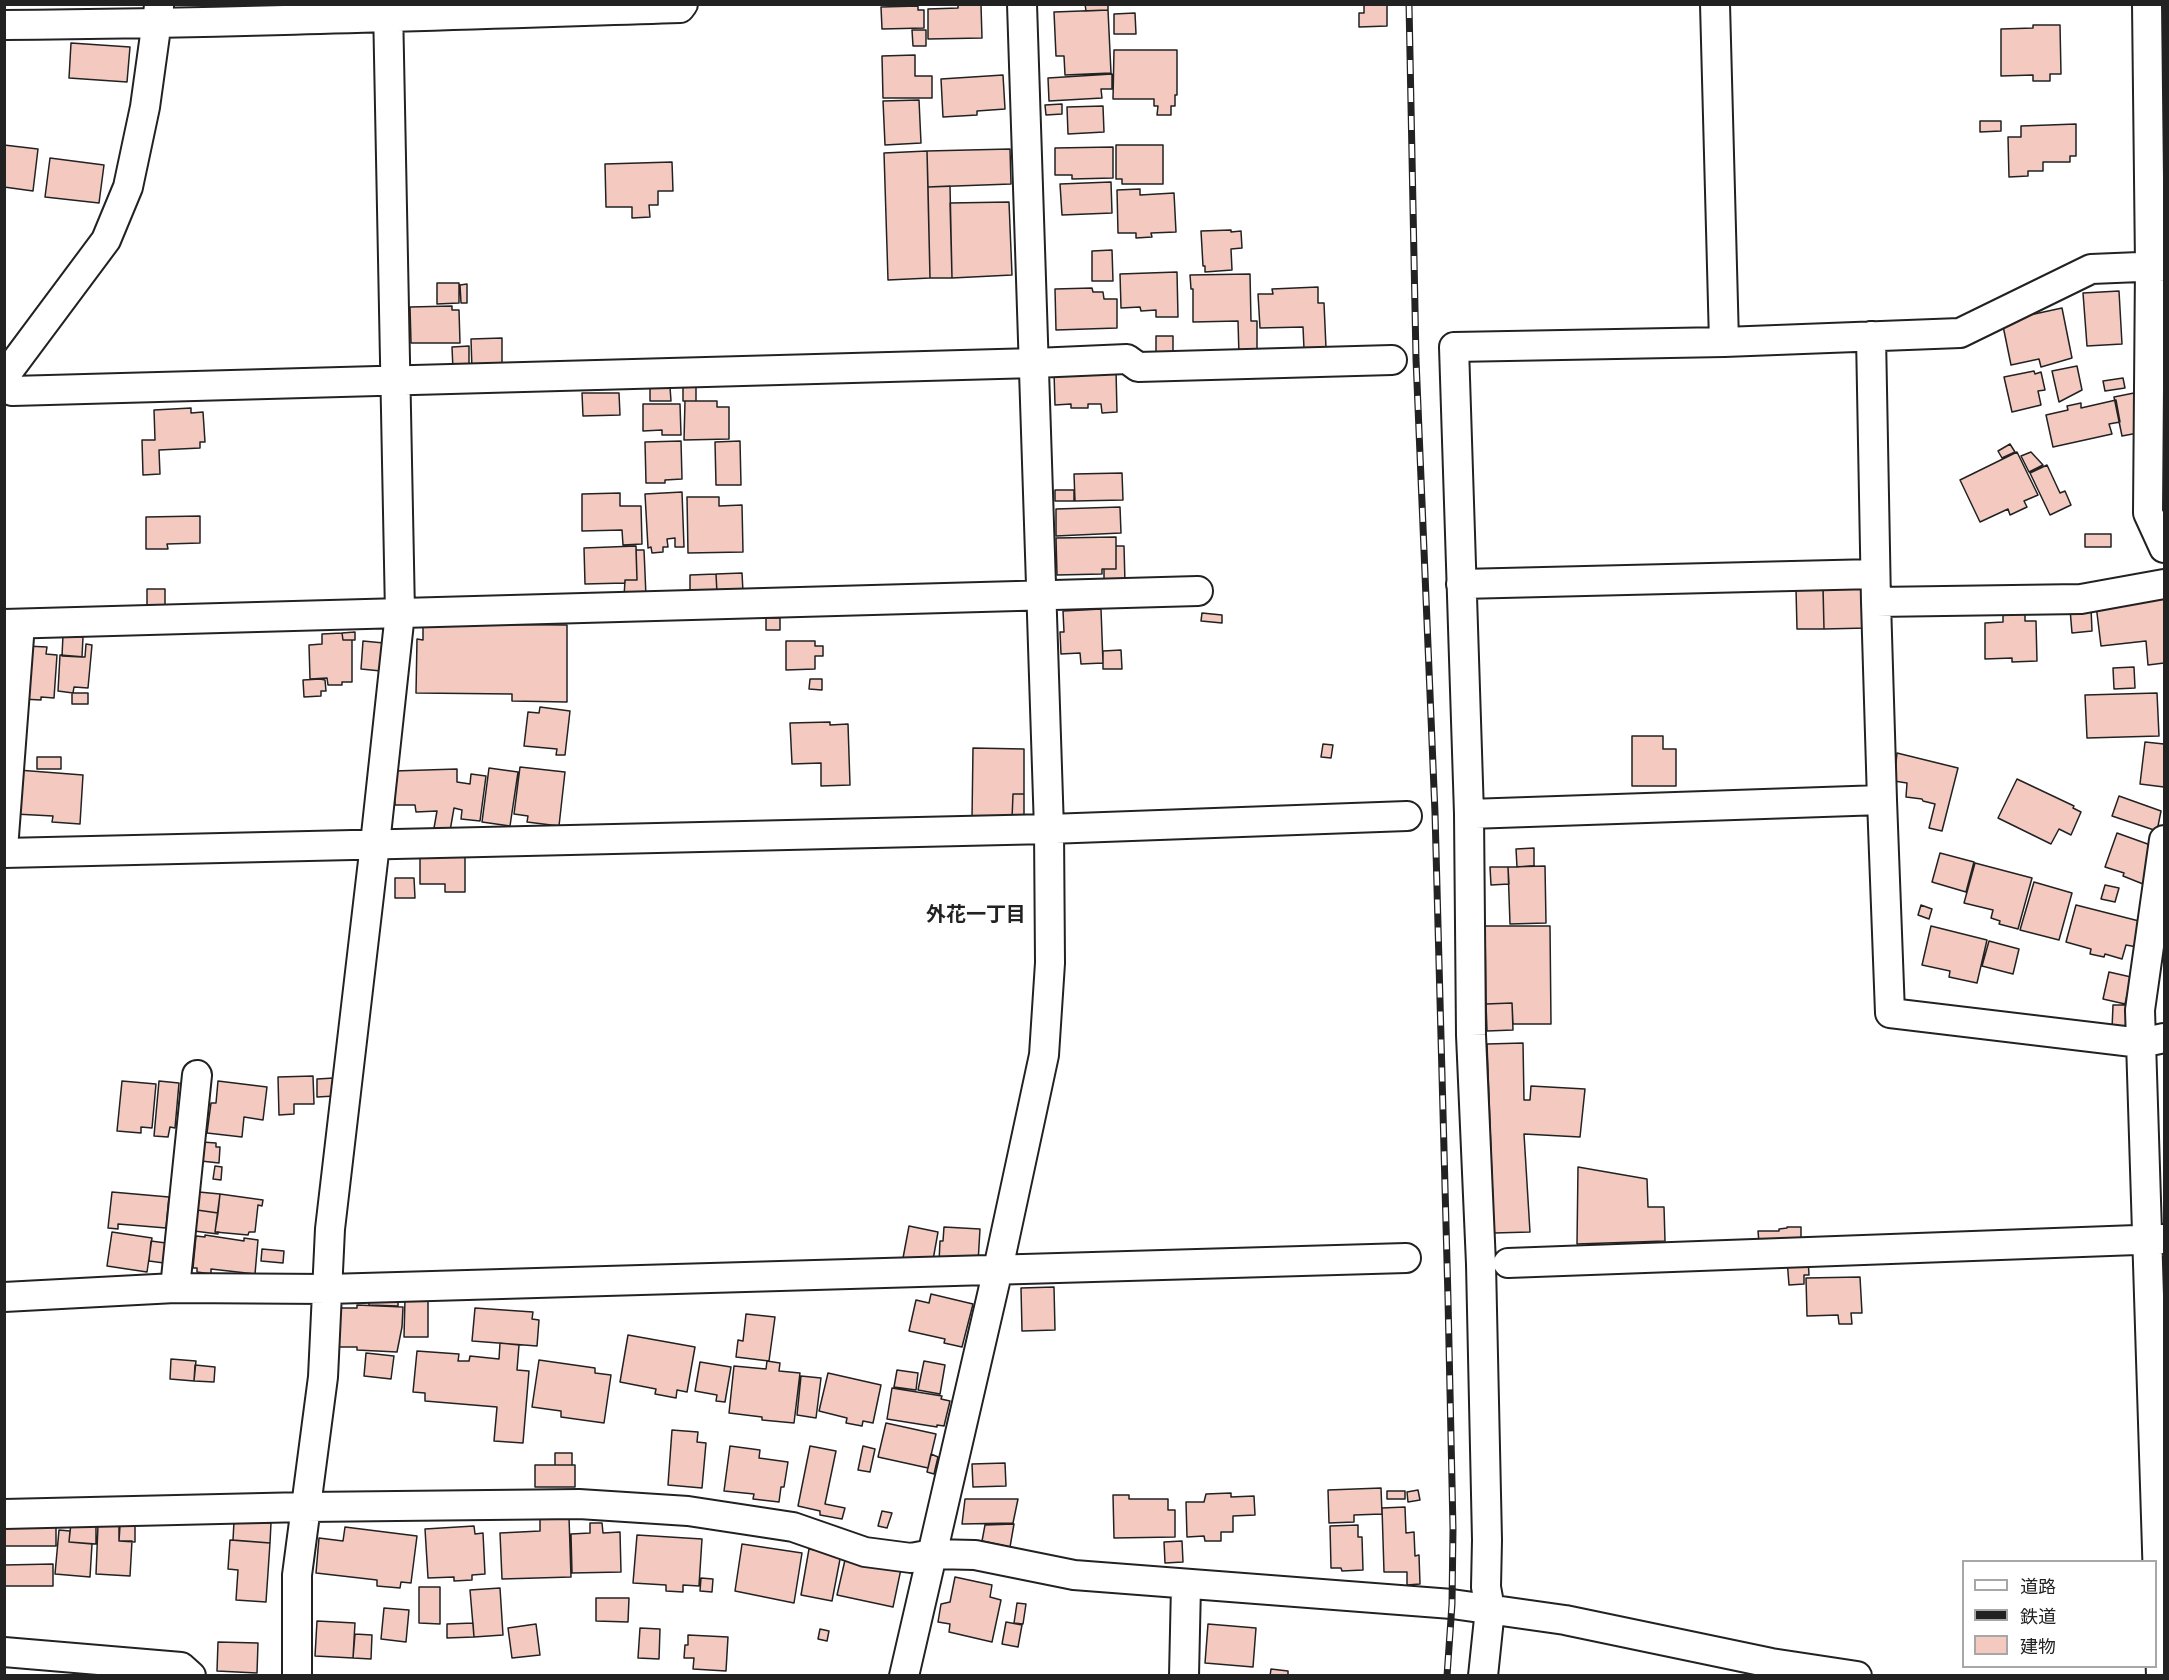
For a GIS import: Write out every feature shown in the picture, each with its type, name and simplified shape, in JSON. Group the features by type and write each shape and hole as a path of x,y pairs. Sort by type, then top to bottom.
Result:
{"street":[{"path":"4,26 158,14 680,8 683,4"},
{"path":"904,1676 998,1269 1044,1056 1050,963 1049,829 1022,4"},
{"path":"1715,4 1724,342"},
{"path":"2147,4 2157,265 2148,513 2164,548"},
{"path":"297,1676 297,1575 323,1377 330,1229 400,613 388,12"},
{"path":"4,377 106,240 128,187 145,107 158,14"},
{"path":"1483,1676 1490,1609 1486,1587 1481,1264 1471,1035 1469,814 1454,347 1724,342 1960,333 2091,269 2157,265"},
{"path":"1871,336 1875,574 1890,1013 2153,1041"},
{"path":"4,388 12,391 396,381 1035,363 1127,358 1138,367 1392,360"},
{"path":"1461,584 1875,574"},
{"path":"1876,602 2081,599 2164,584"},
{"path":"4,836 12,624 1198,591"},
{"path":"1469,814 1882,800"},
{"path":"4,853 1049,829 1407,816"},
{"path":"2161,1676 2153,1041 2140,1010 2164,840"},
{"path":"176,1288 197,1076"},
{"path":"1508,1263 2156,1239"},
{"path":"4,1298 176,1288 328,1289 1406,1257"},
{"path":"4,1514 579,1504 688,1511 793,1527 865,1552 911,1558 932,1554 975,1556 1074,1575 1490,1609 1565,1620 1769,1669 1857,1676"},
{"path":"1184,1676 1186,1585"},
{"path":"4,1652 181,1667 191,1676"}],"building":[{"path":"1085,4 1108,4 1108,10 1086,11"},
{"path":"1364,4 1387,4 1387,26 1359,27 1359,13 1364,13"},
{"path":"958,5 981,5 982,38 928,39 928,9 958,8"},
{"path":"918,6 918,10 924,10 924,28 882,29 881,7"},
{"path":"1108,10 1111,73 1065,75 1064,56 1056,56 1054,12"},
{"path":"1135,13 1136,34 1114,34 1114,14"},
{"path":"2033,25 2060,25 2061,74 2050,74 2050,81 2033,81 2033,75 2001,76 2001,29 2033,28"},
{"path":"912,30 926,30 926,46 913,46"},
{"path":"71,43 130,47 127,82 69,78"},
{"path":"1114,50 1177,50 1177,95 1175,95 1175,106 1171,106 1171,115 1157,115 1158,106 1154,106 1154,99 1113,99"},
{"path":"915,55 915,76 932,76 932,98 883,98 882,56"},
{"path":"1112,74 1112,89 1101,89 1102,98 1049,101 1048,78"},
{"path":"1003,75 1005,109 977,111 977,115 943,117 941,79"},
{"path":"919,100 921,143 885,145 883,101"},
{"path":"1062,104 1062,114 1046,115 1045,105"},
{"path":"1103,106 1104,132 1068,134 1067,107"},
{"path":"1980,121 2001,121 2001,131 1980,132"},
{"path":"2076,124 2076,156 2070,156 2070,162 2043,162 2043,171 2028,171 2028,176 2009,177 2008,137 2021,137 2021,126"},
{"path":"4,145 38,149 33,191 4,187"},
{"path":"1116,145 1163,145 1163,184 1122,184 1122,179 1116,179"},
{"path":"1113,147 1113,178 1072,179 1072,175 1055,175 1055,148"},
{"path":"1010,149 1011,184 928,187 927,151"},
{"path":"927,151 930,278 888,280 884,153"},
{"path":"50,158 104,165 99,203 45,197"},
{"path":"672,162 673,191 658,191 658,205 649,205 650,217 632,218 632,207 606,207 605,164"},
{"path":"1111,182 1112,213 1062,215 1060,184"},
{"path":"950,186 952,278 930,278 928,187"},
{"path":"1140,189 1140,195 1174,193 1176,232 1151,233 1152,237 1136,238 1136,233 1118,233 1117,190"},
{"path":"1009,202 1012,275 952,278 950,203"},
{"path":"1231,230 1231,232 1241,231 1242,248 1231,249 1232,270 1205,272 1201,231"},
{"path":"1112,250 1113,281 1092,281 1092,251"},
{"path":"1177,272 1178,317 1156,317 1156,310 1141,311 1140,307 1121,308 1120,274"},
{"path":"1250,274 1251,321 1257,321 1257,356 1239,356 1238,321 1193,322 1193,289 1191,289 1190,275"},
{"path":"437,283 459,283 459,303 437,304"},
{"path":"467,284 467,303 461,303 460,285"},
{"path":"1318,287 1318,303 1324,303 1326,348 1304,349 1303,327 1260,328 1258,294 1273,294 1272,289"},
{"path":"1092,288 1093,292 1103,292 1104,299 1117,299 1117,328 1056,330 1055,289"},
{"path":"2119,291 2122,344 2087,346 2083,293"},
{"path":"452,306 452,310 459,310 460,343 411,343 410,307"},
{"path":"2062,308 2072,358 2041,367 2039,359 2011,365 2002,321"},
{"path":"1156,336 1173,336 1173,356 1156,356"},
{"path":"502,338 502,369 472,370 471,339"},
{"path":"469,346 469,369 453,370 452,347"},
{"path":"2077,366 2082,390 2059,402 2052,371"},
{"path":"1116,370 1117,412 1102,413 1101,404 1088,404 1088,408 1071,408 1071,404 1055,405 1054,372"},
{"path":"2034,371 2035,374 2041,372 2045,390 2038,391 2041,405 2012,412 2004,377"},
{"path":"2123,378 2125,388 2105,391 2103,381"},
{"path":"670,387 671,401 650,401 650,388"},
{"path":"683,387 696,387 696,401 683,401"},
{"path":"582,393 619,393 620,415 583,416"},
{"path":"2134,393 2143,432 2122,436 2114,397"},
{"path":"2116,400 2120,422 2109,424 2112,434 2053,447 2046,415 2068,410 2067,406 2081,403 2081,408"},
{"path":"685,401 717,401 717,407 729,407 729,439 684,440"},
{"path":"643,404 680,404 681,435 662,435 662,430 643,431"},
{"path":"191,408 191,413 203,412 205,442 200,442 200,448 159,450 160,474 143,475 142,440 155,440 154,410"},
{"path":"681,441 682,479 665,480 665,483 646,483 645,442"},
{"path":"740,441 741,485 716,485 715,442"},
{"path":"2010,444 2015,452 2002,458 1998,451"},
{"path":"2017,452 2038,495 2024,501 2027,507 2010,515 2008,509 1980,522 1960,480"},
{"path":"2031,452 2043,465 2029,472 2021,456"},
{"path":"2047,465 2060,493 2065,491 2071,505 2050,515 2030,473"},
{"path":"1122,473 1123,500 1075,501 1074,474"},
{"path":"1055,490 1074,490 1074,501 1055,501"},
{"path":"682,492 684,547 675,547 675,538 667,539 668,547 663,547 663,552 652,553 651,547 648,548 645,494"},
{"path":"620,493 620,506 641,506 642,544 623,545 622,530 582,531 582,494"},
{"path":"687,497 719,497 719,506 742,505 743,552 688,553"},
{"path":"1120,507 1121,533 1056,536 1056,509"},
{"path":"200,516 200,543 167,544 168,549 146,549 146,517"},
{"path":"2085,534 2111,534 2111,547 2085,547"},
{"path":"1116,537 1116,569 1102,569 1102,574 1057,575 1056,538"},
{"path":"636,546 637,580 625,580 625,583 585,584 584,548"},
{"path":"1116,546 1124,546 1125,583 1104,584 1104,569 1116,569"},
{"path":"636,550 644,550 646,596 624,597 625,580 637,580"},
{"path":"742,573 743,592 717,593 716,574"},
{"path":"716,574 717,593 690,594 690,575"},
{"path":"1866,585 1867,628 1824,629 1823,586"},
{"path":"147,589 165,589 165,606 147,606"},
{"path":"1796,589 1823,589 1824,629 1797,629"},
{"path":"2164,597 2164,663 2148,665 2146,641 2101,646 2096,605"},
{"path":"2091,608 2092,631 2072,633 2070,609"},
{"path":"1101,609 1103,663 1081,664 1080,653 1061,654 1060,632 1064,632 1063,611"},
{"path":"2025,611 2025,621 2036,621 2037,661 2012,662 2012,658 1985,659 1985,623 2003,622 2003,612"},
{"path":"1202,613 1222,615 1222,623 1201,621"},
{"path":"766,618 780,618 780,630 766,630"},
{"path":"423,624 567,625 567,702 512,701 512,694 416,693 417,639 423,640"},
{"path":"355,632 355,640 343,640 342,633"},
{"path":"342,633 343,640 352,640 352,682 328,685 327,678 310,679 309,645 322,644 322,634"},
{"path":"63,635 83,637 82,657 62,656"},
{"path":"363,641 384,643 381,671 361,669"},
{"path":"786,641 815,641 815,646 823,646 823,656 815,656 815,669 786,670"},
{"path":"86,644 92,645 88,688 74,687 73,693 58,691 60,655 85,657"},
{"path":"26,646 47,647 46,654 57,655 54,698 22,699"},
{"path":"1121,650 1122,669 1103,669 1103,651"},
{"path":"2134,667 2135,688 2114,689 2113,668"},
{"path":"810,679 822,679 822,690 809,689"},
{"path":"303,680 325,680 326,691 321,691 321,696 304,697"},
{"path":"72,693 88,693 88,704 72,704"},
{"path":"2157,693 2159,736 2087,738 2085,695"},
{"path":"540,707 570,711 565,755 556,755 557,749 524,746 528,712 539,713"},
{"path":"830,722 830,725 848,724 850,785 821,786 821,763 792,764 790,723"},
{"path":"1632,736 1663,736 1663,749 1676,749 1676,786 1632,786"},
{"path":"2145,742 2164,744 2164,787 2140,784"},
{"path":"1323,744 1333,745 1331,758 1321,757"},
{"path":"973,748 1024,749 1024,794 1013,794 1012,819 972,819"},
{"path":"1897,753 1958,768 1942,831 1929,828 1935,804 1922,799 1906,797 1907,783 1894,781"},
{"path":"37,757 61,757 61,769 37,769"},
{"path":"520,767 565,772 559,826 527,822 528,816 514,814"},
{"path":"489,768 518,772 510,826 482,822"},
{"path":"457,769 457,782 470,784 471,774 486,776 480,821 461,819 462,810 454,808 450,831 434,828 437,811 416,812 415,805 395,805 394,771"},
{"path":"18,770 83,775 80,824 52,822 53,816 15,814"},
{"path":"2017,779 2074,806 2073,808 2081,812 2071,835 2059,829 2051,844 1998,818"},
{"path":"1013,794 1024,794 1024,819 1012,819"},
{"path":"2119,796 2161,811 2157,831 2112,816"},
{"path":"2117,833 2156,847 2143,884 2123,876 2124,873 2105,867"},
{"path":"1534,848 1534,866 1517,867 1516,849"},
{"path":"1940,853 1974,862 1966,892 1932,882"},
{"path":"465,856 465,892 445,892 445,884 420,884 420,857"},
{"path":"1975,863 2032,878 2018,929 1999,924 2000,921 1991,918 1993,910 1964,903"},
{"path":"1545,866 1546,923 1510,924 1508,867"},
{"path":"1490,867 1508,867 1509,884 1491,885"},
{"path":"395,878 414,878 415,898 395,898"},
{"path":"2034,882 2072,893 2059,940 2020,930"},
{"path":"2105,885 2119,888 2115,902 2101,899"},
{"path":"1921,905 1932,909 1929,919 1918,915"},
{"path":"2076,905 2143,922 2137,947 2126,945 2122,959 2105,954 2104,957 2090,954 2091,949 2066,942"},
{"path":"1485,926 1550,926 1551,1024 1513,1024 1512,1003 1486,1004"},
{"path":"1931,926 1987,940 1977,983 1949,977 1950,971 1922,965"},
{"path":"1989,941 2019,949 2013,974 1982,966"},
{"path":"2109,972 2131,977 2125,1004 2103,999"},
{"path":"1512,1003 1513,1030 1487,1031 1486,1004"},
{"path":"2113,1005 2130,1005 2129,1030 2112,1029"},
{"path":"1523,1043 1524,1100 1530,1100 1531,1086 1585,1089 1580,1137 1524,1134 1530,1232 1494,1233 1487,1044"},
{"path":"313,1076 314,1104 294,1104 294,1114 279,1115 278,1077"},
{"path":"334,1078 335,1096 317,1097 317,1079"},
{"path":"122,1081 156,1084 152,1128 141,1127 141,1133 117,1131"},
{"path":"159,1081 179,1083 175,1128 170,1127 168,1137 154,1136"},
{"path":"218,1081 267,1087 263,1120 244,1117 242,1137 207,1133 211,1103 216,1103"},
{"path":"202,1142 216,1143 216,1147 220,1147 219,1163 201,1161"},
{"path":"215,1166 222,1167 221,1180 213,1179"},
{"path":"1578,1167 1647,1179 1648,1207 1664,1207 1665,1241 1577,1244"},
{"path":"112,1192 169,1197 166,1228 118,1224 118,1229 108,1228"},
{"path":"199,1192 220,1194 218,1213 197,1210"},
{"path":"220,1194 263,1200 262,1206 258,1205 255,1232 249,1232 248,1235 215,1232"},
{"path":"197,1210 218,1213 215,1232 219,1232 218,1234 194,1231"},
{"path":"909,1226 938,1232 933,1260 903,1258"},
{"path":"944,1227 980,1229 978,1263 939,1262 940,1241 943,1241"},
{"path":"1787,1227 1801,1227 1801,1242 1759,1243 1758,1231 1779,1231"},
{"path":"112,1232 152,1238 147,1272 107,1266"},
{"path":"205,1235 244,1241 244,1238 258,1240 255,1274 211,1269 211,1274 197,1272 197,1268 193,1268 196,1236 205,1237"},
{"path":"151,1241 166,1243 164,1263 149,1261"},
{"path":"262,1249 284,1251 283,1263 261,1261"},
{"path":"1808,1258 1809,1275 1804,1275 1804,1284 1789,1285 1787,1259"},
{"path":"1860,1277 1862,1313 1851,1313 1852,1324 1839,1324 1838,1315 1807,1316 1806,1278"},
{"path":"1054,1287 1055,1330 1022,1331 1021,1288"},
{"path":"931,1294 973,1304 962,1347 944,1343 945,1339 909,1331 916,1300 929,1303"},
{"path":"398,1297 398,1306 369,1305 369,1298"},
{"path":"405,1298 428,1298 428,1337 404,1337"},
{"path":"357,1305 403,1307 397,1352 336,1347 338,1308 357,1308"},
{"path":"475,1308 533,1312 532,1319 539,1320 537,1346 472,1341"},
{"path":"746,1314 775,1317 769,1361 736,1357 738,1340 743,1341"},
{"path":"628,1335 695,1347 687,1392 677,1390 676,1398 655,1394 656,1389 620,1382"},
{"path":"500,1343 519,1345 517,1370 529,1371 523,1443 494,1441 497,1407 425,1401 425,1393 413,1392 417,1351 459,1354 458,1361 469,1361 470,1356 499,1359"},
{"path":"366,1353 394,1356 391,1379 364,1376"},
{"path":"171,1359 196,1361 194,1381 170,1379"},
{"path":"539,1360 595,1368 595,1373 611,1375 604,1423 561,1417 561,1411 532,1407"},
{"path":"767,1361 780,1363 779,1371 800,1373 794,1423 762,1420 762,1417 729,1413 734,1366 766,1369"},
{"path":"924,1361 945,1365 940,1394 918,1390"},
{"path":"700,1362 731,1367 725,1402 716,1401 717,1395 695,1391"},
{"path":"195,1365 215,1367 214,1382 194,1381"},
{"path":"897,1370 918,1373 916,1390 894,1387"},
{"path":"828,1373 881,1385 873,1423 863,1421 862,1426 846,1423 847,1418 819,1411"},
{"path":"801,1376 821,1378 816,1418 797,1415"},
{"path":"892,1388 942,1396 941,1399 950,1401 944,1426 937,1425 937,1427 887,1419"},
{"path":"886,1423 936,1434 928,1468 878,1457"},
{"path":"672,1430 698,1432 697,1442 706,1443 702,1488 668,1485"},
{"path":"730,1446 760,1450 759,1458 788,1462 779,1502 753,1499 754,1494 724,1491"},
{"path":"810,1446 836,1451 825,1504 845,1508 842,1519 820,1515 820,1511 798,1506"},
{"path":"863,1446 875,1449 870,1472 858,1470"},
{"path":"555,1453 572,1453 572,1465 555,1465"},
{"path":"931,1454 938,1457 934,1474 927,1472"},
{"path":"1005,1463 1006,1486 973,1487 972,1464"},
{"path":"535,1465 575,1465 575,1487 535,1487"},
{"path":"1381,1488 1382,1514 1354,1515 1354,1522 1329,1523 1328,1490"},
{"path":"1418,1490 1420,1500 1408,1502 1407,1492"},
{"path":"1387,1491 1405,1491 1405,1499 1387,1499"},
{"path":"1231,1493 1231,1497 1254,1496 1255,1515 1233,1516 1233,1532 1221,1532 1221,1541 1205,1541 1204,1536 1187,1537 1186,1502 1204,1502 1206,1494"},
{"path":"1113,1495 1129,1495 1129,1499 1168,1499 1168,1510 1175,1510 1175,1537 1114,1538"},
{"path":"965,1499 1018,1499 1013,1523 962,1524"},
{"path":"1405,1507 1406,1533 1414,1532 1415,1556 1419,1555 1420,1584 1407,1585 1407,1572 1384,1572 1382,1508"},
{"path":"882,1511 892,1513 887,1528 878,1526"},
{"path":"569,1517 571,1577 502,1579 500,1533 540,1531 540,1519"},
{"path":"234,1521 271,1523 270,1543 233,1540"},
{"path":"4,1523 56,1523 56,1546 4,1546"},
{"path":"71,1523 96,1524 96,1544 69,1542"},
{"path":"590,1523 602,1523 603,1533 620,1532 621,1572 572,1573 571,1534 590,1533"},
{"path":"119,1524 135,1525 135,1542 119,1541"},
{"path":"1014,1524 1010,1547 982,1541 985,1525"},
{"path":"98,1525 120,1526 119,1541 132,1541 130,1576 96,1574"},
{"path":"1358,1525 1358,1537 1362,1537 1363,1570 1342,1571 1341,1568 1331,1568 1330,1526"},
{"path":"474,1526 475,1534 483,1533 485,1574 472,1575 472,1580 454,1581 454,1577 428,1578 425,1529"},
{"path":"345,1527 417,1536 411,1583 401,1582 400,1588 377,1586 377,1580 316,1573 319,1538 343,1541"},
{"path":"59,1530 70,1531 69,1542 92,1544 90,1577 55,1574"},
{"path":"637,1535 702,1539 699,1586 683,1585 683,1592 666,1591 666,1585 633,1583"},
{"path":"230,1540 270,1543 266,1602 236,1600 238,1570 228,1569"},
{"path":"1182,1541 1183,1562 1165,1563 1164,1542"},
{"path":"742,1544 802,1553 794,1603 735,1591"},
{"path":"809,1549 841,1554 832,1601 801,1595"},
{"path":"845,1560 901,1569 893,1607 837,1595"},
{"path":"53,1564 53,1586 4,1586 4,1565"},
{"path":"955,1577 992,1585 990,1597 1001,1600 992,1642 949,1632 950,1624 938,1622 941,1604 950,1602"},
{"path":"701,1578 713,1579 712,1592 700,1591"},
{"path":"419,1587 440,1587 440,1624 419,1623"},
{"path":"500,1588 503,1635 474,1637 470,1590"},
{"path":"596,1598 629,1598 628,1622 596,1621"},
{"path":"1017,1603 1026,1604 1023,1624 1014,1623"},
{"path":"384,1608 409,1610 406,1642 381,1639"},
{"path":"317,1621 355,1623 353,1658 315,1656"},
{"path":"1006,1622 1022,1625 1018,1647 1002,1644"},
{"path":"473,1623 474,1637 447,1638 447,1624"},
{"path":"536,1624 540,1655 512,1658 508,1628"},
{"path":"1208,1624 1256,1628 1253,1667 1205,1663"},
{"path":"640,1628 660,1629 659,1659 638,1658"},
{"path":"820,1629 829,1631 827,1641 818,1639"},
{"path":"355,1634 372,1635 371,1659 353,1658"},
{"path":"688,1635 728,1637 726,1671 693,1669 694,1658 684,1658"},
{"path":"218,1642 258,1643 257,1673 217,1671"},
{"path":"1271,1669 1288,1671 1288,1676 1270,1676"}],"railway":[{"path":"1409,4 1416,359 1435,813 1448,1299 1453,1529 1452,1604 1447,1676"}],"district":[{"name":"外花一丁目","path":"976,915"}]}
